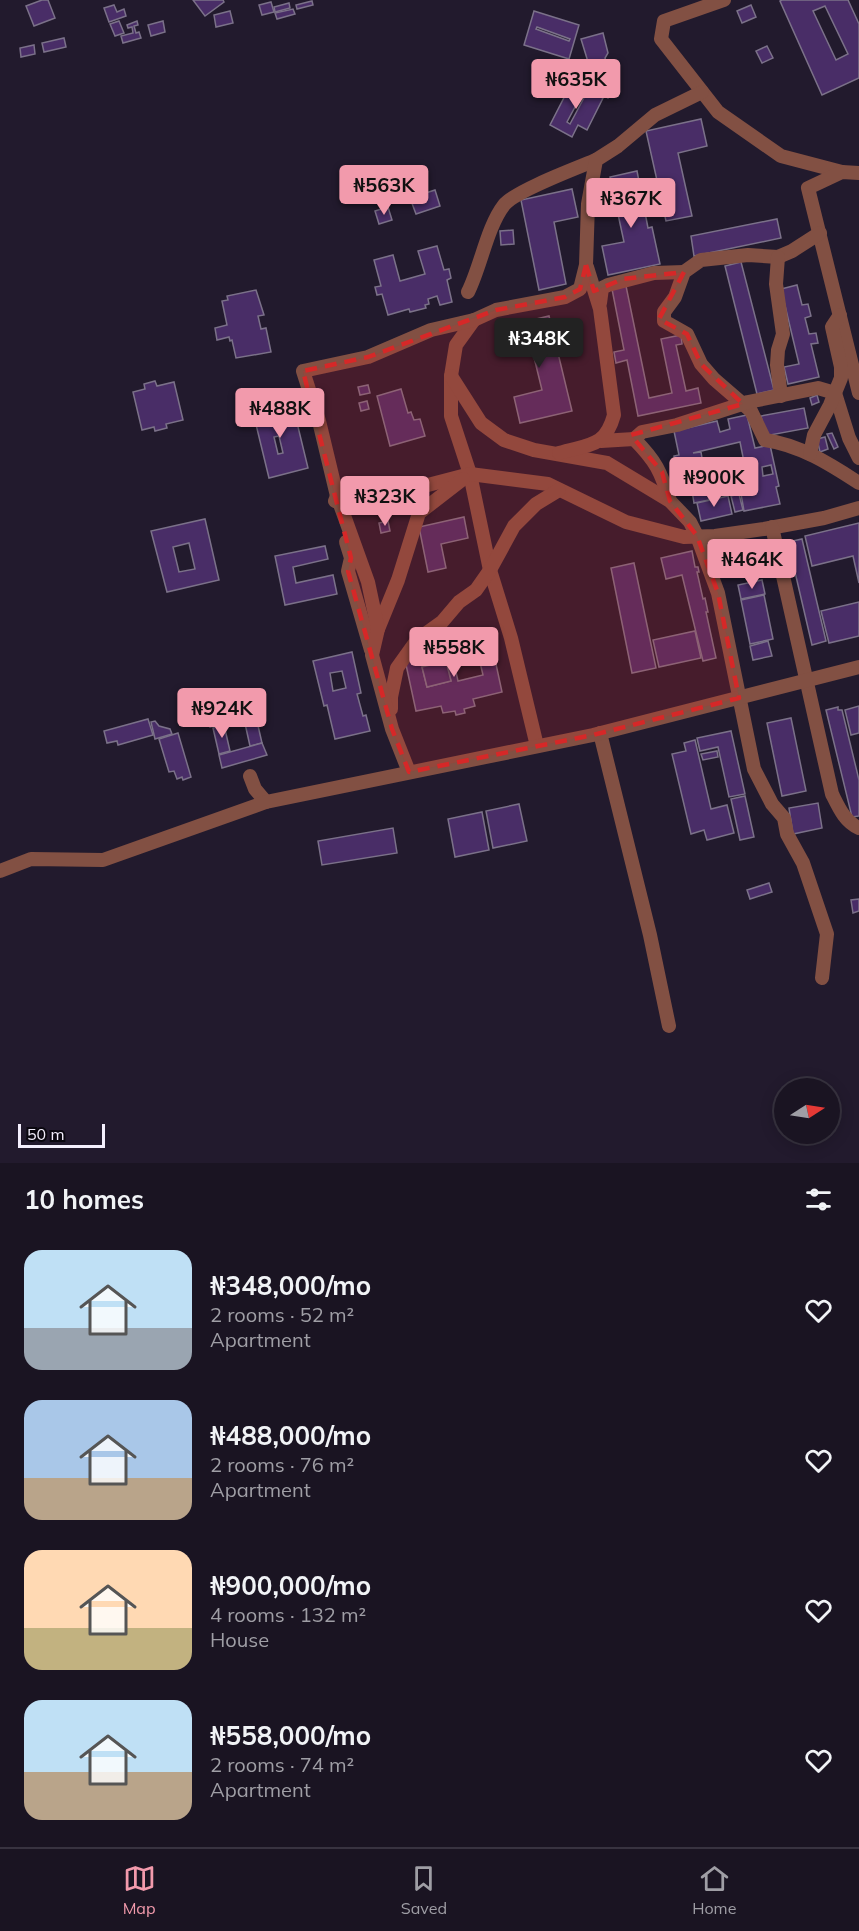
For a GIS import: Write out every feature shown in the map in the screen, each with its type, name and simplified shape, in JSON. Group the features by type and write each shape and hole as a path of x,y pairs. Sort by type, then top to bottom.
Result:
{"street":[{"path":"724,0 664,21 661,39 718,111 781,156 842,172 859,173"},
{"path":"468,292 490,232 504,204 560,175 596,160 618,146 655,115 702,92"},
{"path":"378,629 368,582 337,496 319,421 303,370 368,357 431,330 474,320 496,310 565,297 580,289 586,265 588,204 596,160"},
{"path":"842,172 808,188 859,393"},
{"path":"600,309 602,288 623,279 654,273 684,272 701,260 748,255 778,257 820,233"},
{"path":"778,257 776,284 783,334 778,350 777,365 781,396"},
{"path":"586,265 600,309 614,414 610,430 601,441"},
{"path":"684,272 675,297 664,312 664,321 687,334 701,364 714,379 751,411 765,440 796,447 859,483"},
{"path":"810,454 814,435 841,378 841,367 832,327 840,315"},
{"path":"474,320 456,345 451,376 451,416 470,474 490,570 511,638 537,746"},
{"path":"451,376 481,423 504,440 534,450 607,464 670,501 690,522 718,593 754,770 772,804 784,818 787,834 803,863 827,934 822,978"},
{"path":"556,454 601,441 634,439 642,432 743,404 818,388 835,393"},
{"path":"835,393 849,438 859,458"},
{"path":"634,439 650,454 662,472 670,501"},
{"path":"337,496 359,503 470,474 548,484 626,522 684,537 772,527 824,518 859,508"},
{"path":"372,656 378,629 398,580 419,513 470,474"},
{"path":"392,729 391,697 397,668 417,640 442,621 459,602 476,590 490,570 514,526 536,504 559,490"},
{"path":"337,496 334,503 351,558 348,571 392,729 409,772"},
{"path":"772,527 832,794 851,825 859,828"},
{"path":"0,871 31,859 103,860 266,802 600,733 859,667"},
{"path":"600,733 650,935 669,1026"},
{"path":"250,776 255,789 266,802"}],"highlighted area":[{"path":"586,265 594,291 623,279 684,272 659,319 687,334 701,364 743,404 631,435 662,472 670,501 697,536 718,593 739,698 593,735 409,772 392,729 348,571 351,558 303,371 368,357 496,310 565,297 580,289"}],"building":[{"path":"48,0 55,18 34,26 26,6"},
{"path":"193,0 223,0 224,2 205,16"},
{"path":"848,0 859,24 859,78 822,95 780,1","holes":["825,6 848,54 836,60 813,11"]},
{"path":"312,1 313,5 297,9 296,5"},
{"path":"271,2 274,12 262,15 259,5"},
{"path":"289,3 290,8 275,12 274,7"},
{"path":"114,5 117,12 124,9 126,16 109,22 104,8"},
{"path":"751,5 756,17 742,23 737,11"},
{"path":"293,9 295,14 277,19 275,13"},
{"path":"230,11 233,23 216,27 214,15"},
{"path":"534,11 579,25 569,59 524,45","holes":["537,27 570,39 569,41 536,29"]},
{"path":"119,21 124,33 115,36 110,24"},
{"path":"137,21 138,25 134,26 141,38 123,43 121,36 133,33 132,27 128,28 127,25"},
{"path":"163,21 165,32 151,36 148,25"},
{"path":"603,33 608,53 605,58 609,70 614,69 616,76 608,77 604,85 612,90 608,98 586,86 592,75 581,39"},
{"path":"64,38 66,47 44,52 42,43"},
{"path":"34,45 35,54 21,57 20,48"},
{"path":"767,46 773,58 762,63 756,51"},
{"path":"572,82 603,98 587,130 578,125 572,137 550,125","holes":["583,92 586,94 570,124 567,122"]},
{"path":"701,119 707,146 678,153 692,216 666,221 646,131"},
{"path":"637,171 648,228 652,227 660,264 608,275 602,246 624,242 610,177"},
{"path":"572,189 578,217 554,222 566,284 539,290 521,200"},
{"path":"435,190 440,206 416,214 410,198"},
{"path":"388,207 392,220 379,224 375,211"},
{"path":"777,219 781,238 694,256 691,236"},
{"path":"513,230 514,244 501,245 500,231"},
{"path":"437,246 444,270 449,269 451,278 447,280 452,302 440,305 437,296 428,299 429,304 425,305 426,308 410,312 409,309 388,315 382,294 377,295 375,287 381,286 374,260 393,255 400,281 425,274 418,251"},
{"path":"741,262 774,390 757,394 725,266"},
{"path":"797,285 802,305 808,304 811,316 805,318 809,334 816,333 818,343 811,344 819,377 788,384 784,367 799,364 781,289"},
{"path":"626,286 649,398 672,393 661,339 681,335 682,344 676,345 686,391 698,388 701,403 638,416 627,360 616,363 614,352 624,350 612,289"},
{"path":"256,290 264,315 258,316 261,329 266,328 271,352 236,358 232,340 230,341 229,337 217,340 215,328 227,325 222,301 228,300 227,296"},
{"path":"549,316 572,411 520,423 514,397 542,390 531,345 504,351 499,328"},
{"path":"155,381 157,386 174,382 183,420 166,424 167,428 155,431 154,427 142,430 133,392 145,389 144,384"},
{"path":"368,385 370,393 360,395 358,387"},
{"path":"401,389 408,413 411,412 414,420 420,419 425,436 390,446 377,396"},
{"path":"817,395 819,402 812,405 810,398"},
{"path":"291,398 308,468 269,478 252,408 266,404 271,424 278,422 273,402","holes":["279,436 283,453 278,454 274,437"]},
{"path":"367,401 369,409 361,411 359,403"},
{"path":"804,408 808,428 765,436 761,416"},
{"path":"747,415 755,448 770,445 779,486 776,487 780,504 744,511 741,494 750,492 740,442 693,453 701,452 709,500 694,503 690,478 678,480 674,456 679,455 674,431 717,421 720,432 730,429 728,419","holes":["771,465 773,474 763,476 762,467"]},
{"path":"832,433 838,447 834,449 827,434"},
{"path":"825,437 828,449 820,452 817,439"},
{"path":"739,494 743,510 735,512 731,496"},
{"path":"728,496 732,514 701,521 697,503"},
{"path":"464,517 468,538 441,544 446,568 428,572 419,527"},
{"path":"205,519 219,580 167,592 151,531","holes":["189,543 195,569 179,572 173,547"]},
{"path":"388,521 390,531 381,533 379,523"},
{"path":"859,523 859,583 853,556 812,566 805,536"},
{"path":"802,539 826,641 812,645 788,542"},
{"path":"764,540 770,566 764,567 765,573 759,575 757,569 753,570 749,552 751,551 750,544"},
{"path":"325,546 328,559 293,567 296,583 333,575 337,594 285,605 275,556"},
{"path":"692,551 695,567 698,567 703,599 705,598 716,658 703,661 682,575 666,579 661,558"},
{"path":"634,563 656,668 632,673 611,568"},
{"path":"762,580 765,594 741,599 738,585"},
{"path":"764,595 773,639 750,644 741,600"},
{"path":"859,602 859,636 829,643 821,611"},
{"path":"695,631 701,658 659,667 653,640"},
{"path":"491,641 502,692 473,699 475,706 464,709 465,713 456,715 455,711 443,713 441,706 416,711 405,660","holes":["478,654 483,675 458,681 453,659","446,661 451,681 427,687 422,667"]},
{"path":"768,641 772,656 753,660 750,646"},
{"path":"352,652 361,693 357,694 370,731 335,739 313,661","holes":["342,671 346,688 333,691 330,673"]},
{"path":"446,661 451,681 427,687 422,667"},
{"path":"253,702 257,715 210,727 207,715"},
{"path":"859,706 859,733 851,735 845,710"},
{"path":"838,707 838,710 842,710 859,780 859,816 852,817 826,710"},
{"path":"256,717 262,743 250,746 244,719"},
{"path":"791,718 806,791 782,796 767,723"},
{"path":"148,719 153,735 118,745 117,741 107,743 104,731"},
{"path":"155,721 159,726 170,729 172,734 155,739 151,722"},
{"path":"224,725 230,751 219,754 213,728"},
{"path":"731,731 745,794 729,797 718,747 700,751 697,738"},
{"path":"178,733 191,777 183,780 182,777 177,779 174,771 169,772 159,739"},
{"path":"695,740 711,809 727,805 734,833 707,840 704,830 691,834 672,754 686,751 684,743"},
{"path":"262,743 267,755 222,768 219,755"},
{"path":"717,751 718,757 703,760 701,754"},
{"path":"745,796 754,837 740,840 731,799"},
{"path":"818,803 822,828 793,834 789,808"},
{"path":"519,804 527,841 493,848 486,811"},
{"path":"482,812 489,850 455,857 448,819"},
{"path":"393,828 397,853 322,865 318,841"},
{"path":"769,883 772,892 750,899 747,890"},
{"path":"859,899 859,911 853,913 851,900"}]}
